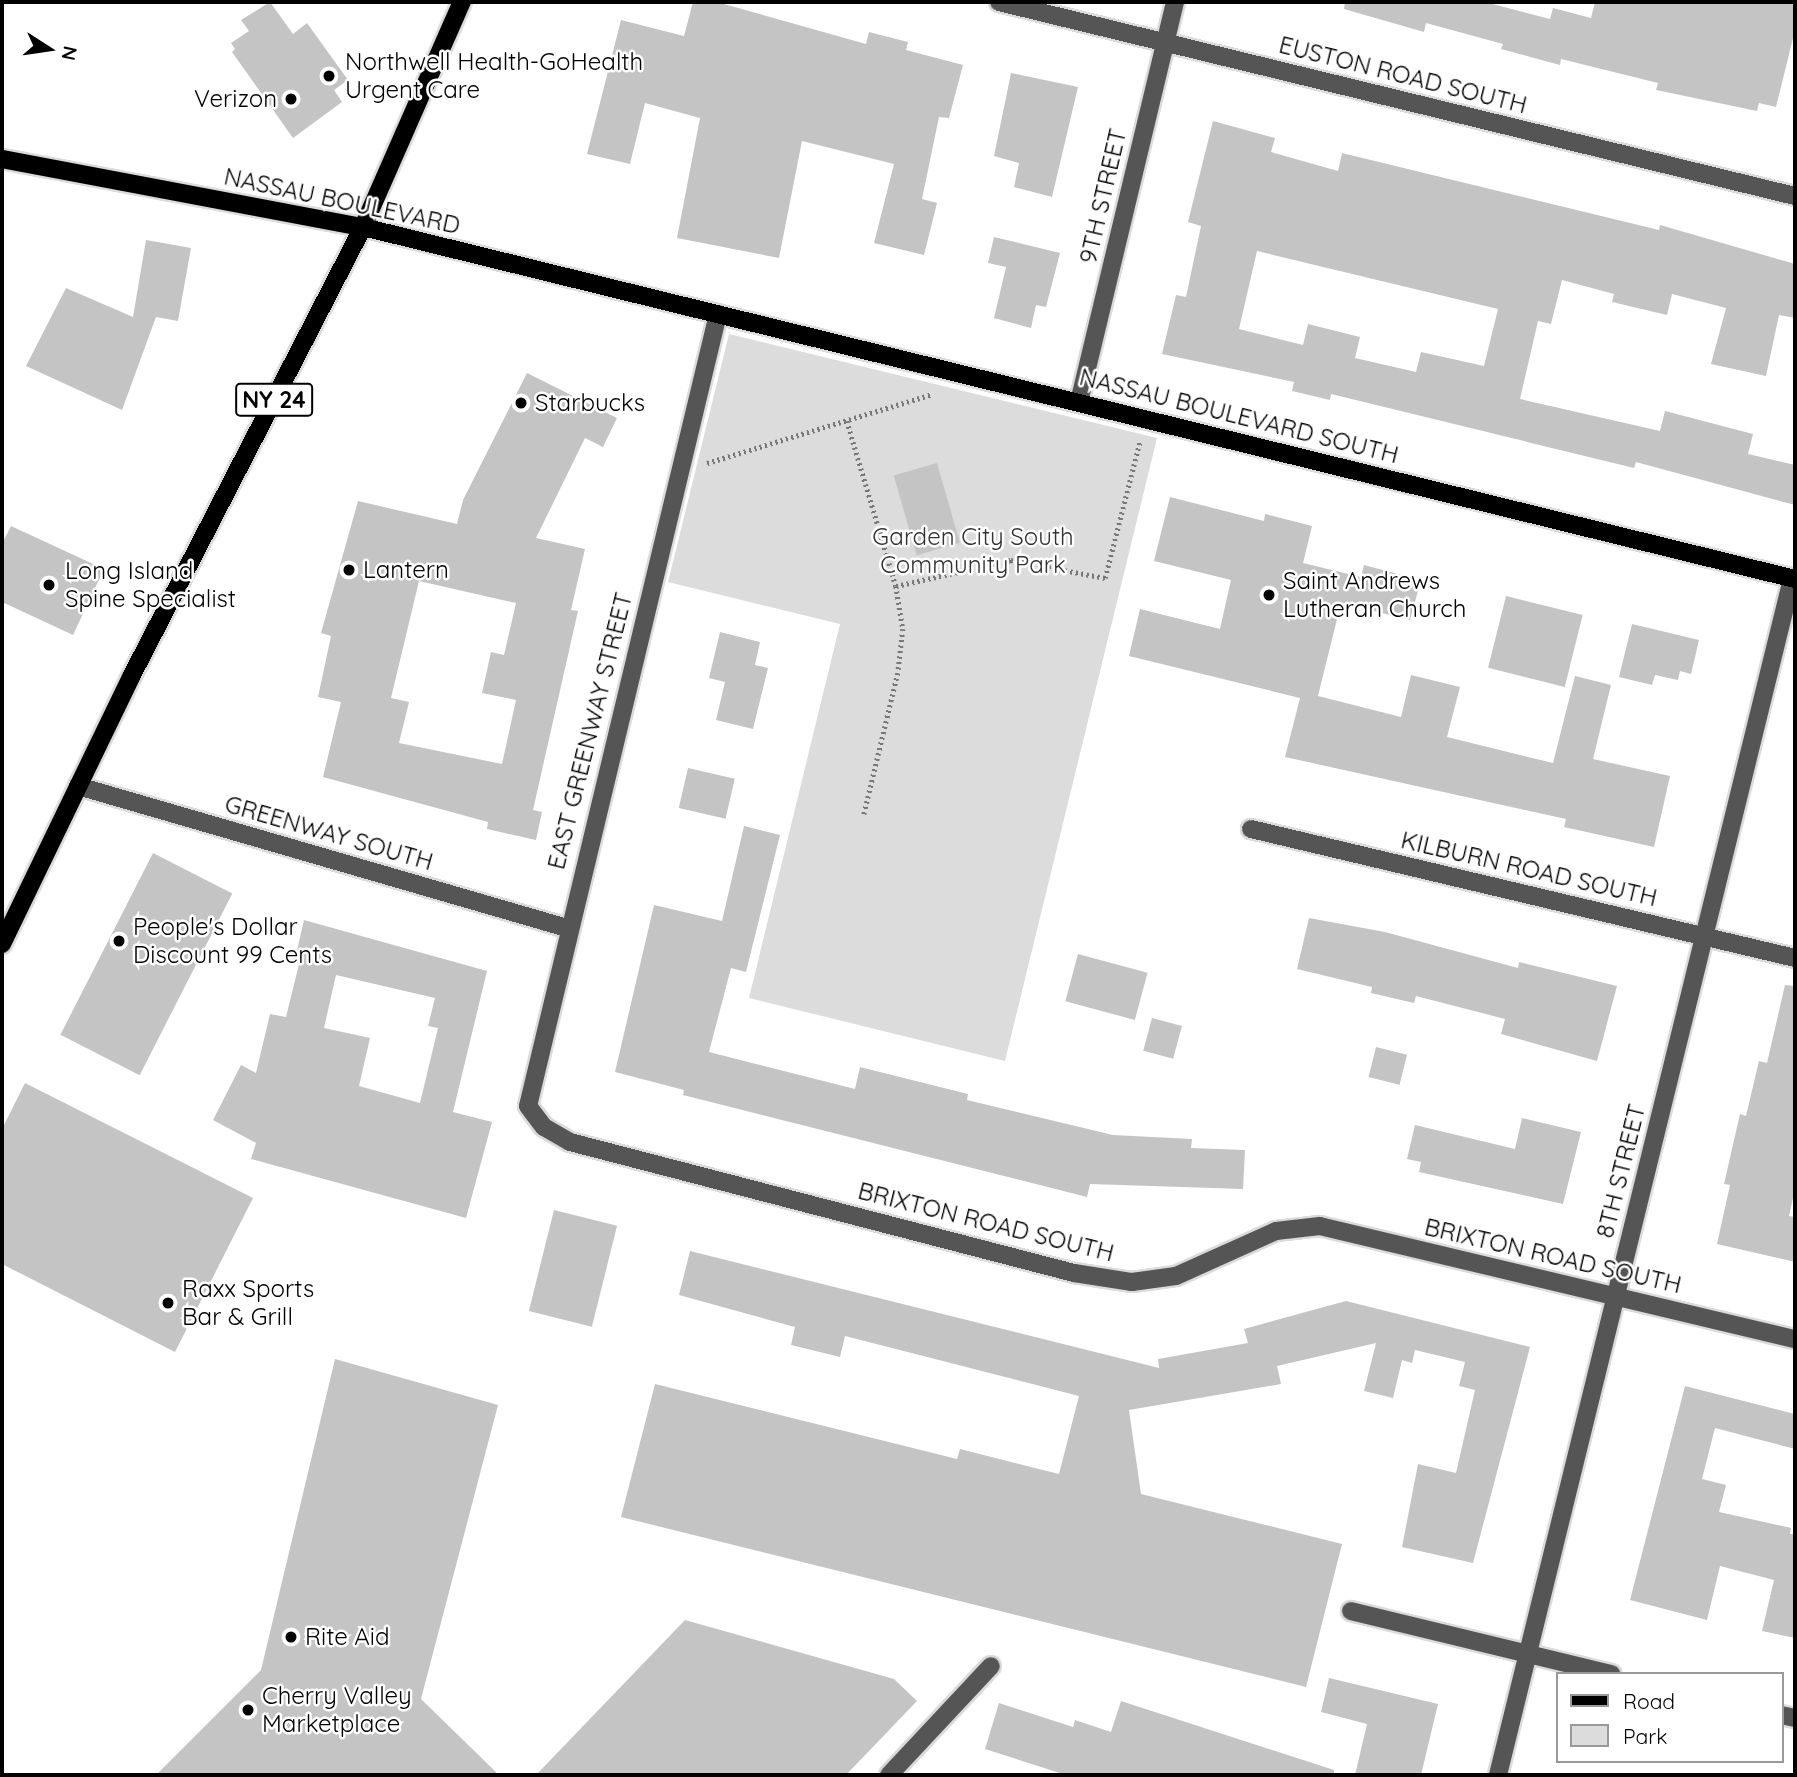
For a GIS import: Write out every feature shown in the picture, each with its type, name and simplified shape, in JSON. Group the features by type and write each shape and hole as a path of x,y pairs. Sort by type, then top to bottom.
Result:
{"main road":[{"name":"NY 24","path":"2,944 78,786 363,227 462,2"},
{"name":"NASSAU BOULEVARD","path":"2,159 363,227 670,302"},
{"name":"NASSAU BOULEVARD SOUTH","path":"670,302 1794,579"}],"street":[{"name":"EUSTON ROAD SOUTH","path":"999,2 1795,196"},
{"name":"9TH STREET","path":"1079,402 1175,2"},
{"name":"EAST GREENWAY STREET","path":"570,1142 544,1127 528,1106 567,929 718,314"},
{"name":"8TH STREET","path":"1498,1775 1794,579"},
{"name":"GREENWAY SOUTH","path":"78,786 567,929"},
{"name":"KILBURN ROAD SOUTH","path":"1251,829 1795,958"},
{"name":"BRIXTON ROAD SOUTH","path":"570,1142 1074,1273 1132,1282 1176,1276 1276,1231 1320,1226 1795,1339"},
{"path":"1351,1611 1603,1672"},
{"path":"889,1775 991,1666"}],"path":[{"path":"680,471 984,379"},
{"path":"896,586 1012,560 1105,578 1146,418"},
{"path":"847,421 896,586 903,629 898,673 863,815"}],"green space":[{"name":"Garden City South Community Park","path":"729,334 1157,438 1005,1061 749,998 840,624 668,582"}],"building":[{"path":"270,2 293,34 307,23 348,80 334,90 342,102 293,138 232,52 235,49 231,43 249,31 241,20"},
{"path":"693,2 717,2 866,44 869,32 908,42 906,50 963,65 949,118 939,117 922,199 937,203 924,255 874,243 894,164 802,141 779,258 677,238 700,118 645,103 630,164 587,154 621,20 684,36"},
{"path":"1345,2 1485,2 1550,19 1553,8 1591,18 1595,2 1795,2 1795,30 1776,107 1759,103 1757,111 1656,90 1658,83 1561,59 1560,65 1501,49 1503,44 1426,23 1424,32 1344,9"},
{"path":"1011,73 1078,87 1052,197 1014,187 1019,163 994,156"},
{"path":"1213,121 1275,138 1271,152 1338,171 1342,153 1659,230 1660,225 1795,264 1795,318 1779,315 1766,376 1711,364 1726,308 1672,294 1667,315 1612,302 1614,294 1562,280 1551,324 1538,321 1520,399 1660,431 1665,411 1753,434 1748,454 1795,465 1795,505 1636,462 1634,468 1331,394 1330,400 1292,391 1294,382 1162,354 1176,295 1186,297 1201,226 1188,222","holes":["1257,251 1498,309 1484,366 1421,352 1416,372 1355,358 1360,337 1308,324 1303,345 1239,329"]},
{"path":"994,237 1060,253 1046,307 1036,305 1031,328 994,318 1006,267 988,263"},
{"path":"146,240 191,248 178,321 156,317 122,410 26,366 66,288 133,317"},
{"path":"527,373 617,418 603,447 585,438 536,538 585,549 571,610 578,611 533,810 542,812 536,840 487,829 488,822 323,777 341,702 318,697 331,636 321,633 358,501 457,524 463,500","holes":["419,581 516,603 504,655 491,652 482,693 516,700 502,764 399,743 409,702 391,698"]},
{"path":"937,463 960,543 917,555 894,475"},
{"path":"1170,497 1264,521 1265,514 1312,526 1303,563 1361,577 1364,565 1421,580 1410,620 1341,603 1318,696 1401,717 1411,675 1460,687 1447,737 1553,763 1575,676 1611,685 1593,759 1670,776 1654,847 1564,827 1566,819 1285,757 1300,698 1129,656 1140,609 1220,629 1231,580 1154,561"},
{"name":"Long Island Spine Specialist","path":"11,526 104,569 73,635 2,602 2,544"},
{"path":"1506,596 1583,615 1565,687 1488,668"},
{"path":"1632,624 1699,640 1691,674 1680,671 1678,680 1655,675 1652,685 1619,677"},
{"path":"720,632 760,642 755,665 768,668 753,729 716,720 725,682 709,678"},
{"path":"688,768 735,779 726,819 679,808"},
{"path":"744,826 780,835 746,972 731,968 709,1052 855,1089 860,1067 968,1094 967,1100 1113,1135 1192,1139 1191,1148 1245,1150 1243,1189 1090,1184 1087,1197 683,1095 684,1090 615,1072 654,905 722,921"},
{"path":"153,853 232,893 140,1075 60,1035"},
{"path":"1309,918 1385,932 1518,968 1519,962 1617,986 1597,1061 1501,1034 1505,1019 1416,996 1414,1003 1371,993 1372,987 1297,969"},
{"path":"304,920 487,971 453,1112 492,1122 466,1218 251,1159 256,1143 213,1120 241,1065 256,1073 270,1014 286,1017 300,960 295,959","holes":["336,975 435,998 428,1026 438,1028 420,1103 359,1086 370,1038 324,1028"]},
{"path":"1078,954 1148,973 1135,1020 1065,1001"},
{"path":"1785,985 1795,986 1795,1189 1789,1216 1795,1217 1795,1262 1717,1244 1730,1185 1724,1184 1740,1114 1746,1116 1759,1061 1767,1063"},
{"path":"1152,1018 1182,1026 1173,1059 1143,1051"},
{"path":"1376,1047 1407,1055 1400,1085 1369,1077"},
{"path":"25,1083 253,1198 175,1352 2,1264 2,1129"},
{"path":"1522,1118 1581,1132 1563,1204 1419,1172 1421,1162 1407,1159 1415,1125 1515,1149"},
{"path":"554,1210 617,1226 592,1327 529,1311"},
{"path":"690,1251 1159,1368 1158,1359 1248,1343 1244,1329 1346,1301 1530,1347 1473,1563 1402,1547 1418,1464 1456,1473 1475,1390 1459,1386 1465,1362 1415,1350 1412,1363 1402,1360 1393,1398 1364,1391 1376,1343 1277,1366 1281,1384 1129,1410 1141,1494 1342,1544 1306,1687 621,1517 655,1384 957,1459 960,1449 1059,1474 1079,1396 845,1336 840,1357 791,1345 795,1327 679,1295"},
{"path":"335,1359 498,1405 421,1699 499,1775 156,1775 261,1670"},
{"path":"1685,1386 1795,1414 1795,1449 1715,1428 1702,1479 1726,1485 1719,1512 1791,1528 1790,1534 1795,1534 1795,1638 1762,1631 1774,1580 1720,1566 1707,1620 1630,1600"},
{"path":"685,1620 894,1679 917,1701 846,1775 536,1775"},
{"path":"1329,1678 1438,1704 1421,1775 1355,1775 1367,1724 1321,1712"},
{"path":"1121,1701 1334,1770 1334,1775 1066,1775 985,1749 999,1703 1073,1727 1075,1720 1111,1732"}],"place":[{"name":"Northwell Health-GoHealth Urgent Care","path":"329,76"},
{"name":"Verizon","path":"291,99"},
{"name":"Starbucks","path":"521,403"},
{"name":"Lantern","path":"349,570"},
{"name":"Long Island Spine Specialist","path":"49,585"},
{"name":"Saint Andrews Lutheran Church","path":"1269,595"},
{"name":"People's Dollar Discount 99 Cents","path":"119,941"},
{"name":"Raxx Sports Bar & Grill","path":"168,1303"},
{"name":"Rite Aid","path":"291,1637"},
{"name":"Cherry Valley Marketplace","path":"248,1710"}]}
